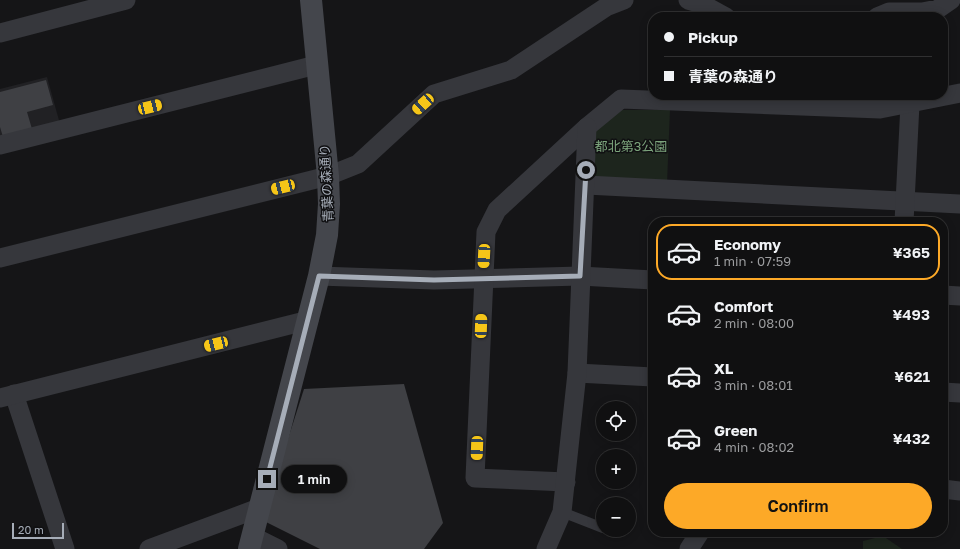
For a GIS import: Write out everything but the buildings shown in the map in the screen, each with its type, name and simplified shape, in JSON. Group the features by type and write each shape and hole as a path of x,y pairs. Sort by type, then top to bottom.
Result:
{"street":[{"path":"0,32 126,0"},
{"name":"青葉の森通り","path":"251,542 309,320 327,235 329,204 328,176 316,65 311,0"},
{"path":"0,258 328,176 358,164 434,94 511,70 606,4 624,0"},
{"path":"688,0 702,4 717,12"},
{"path":"928,12 938,9 951,0"},
{"path":"885,10 904,12"},
{"path":"0,145 316,65"},
{"path":"566,482 475,478 486,232 497,210 587,127 621,99 648,99"},
{"path":"744,100 880,109 926,100"},
{"path":"904,217 910,104"},
{"path":"546,549 562,512 577,373 580,276 586,185 587,127"},
{"path":"586,185 960,204"},
{"path":"319,276 434,280 483,280 580,276 648,280"},
{"path":"948,295 960,296"},
{"path":"65,549 7,396 309,320"},
{"path":"577,373 648,377"},
{"path":"948,392 960,393"},
{"path":"948,490 960,491"},
{"path":"149,549 259,508"},
{"path":"689,549 697,537"},
{"path":"251,542 278,549"}],"lane":[{"path":"562,512 596,525"}],"shaded area":[{"path":"47,77 60,124 0,139 0,89"}],"green space":[{"name":"都北第3公園","path":"618,110 670,110 667,184 596,181 592,174 594,131"},
{"path":"884,537 902,549 863,549 863,541"}],"route":[{"path":"267,479 309,320 319,276 483,280 580,276 586,170"}]}
